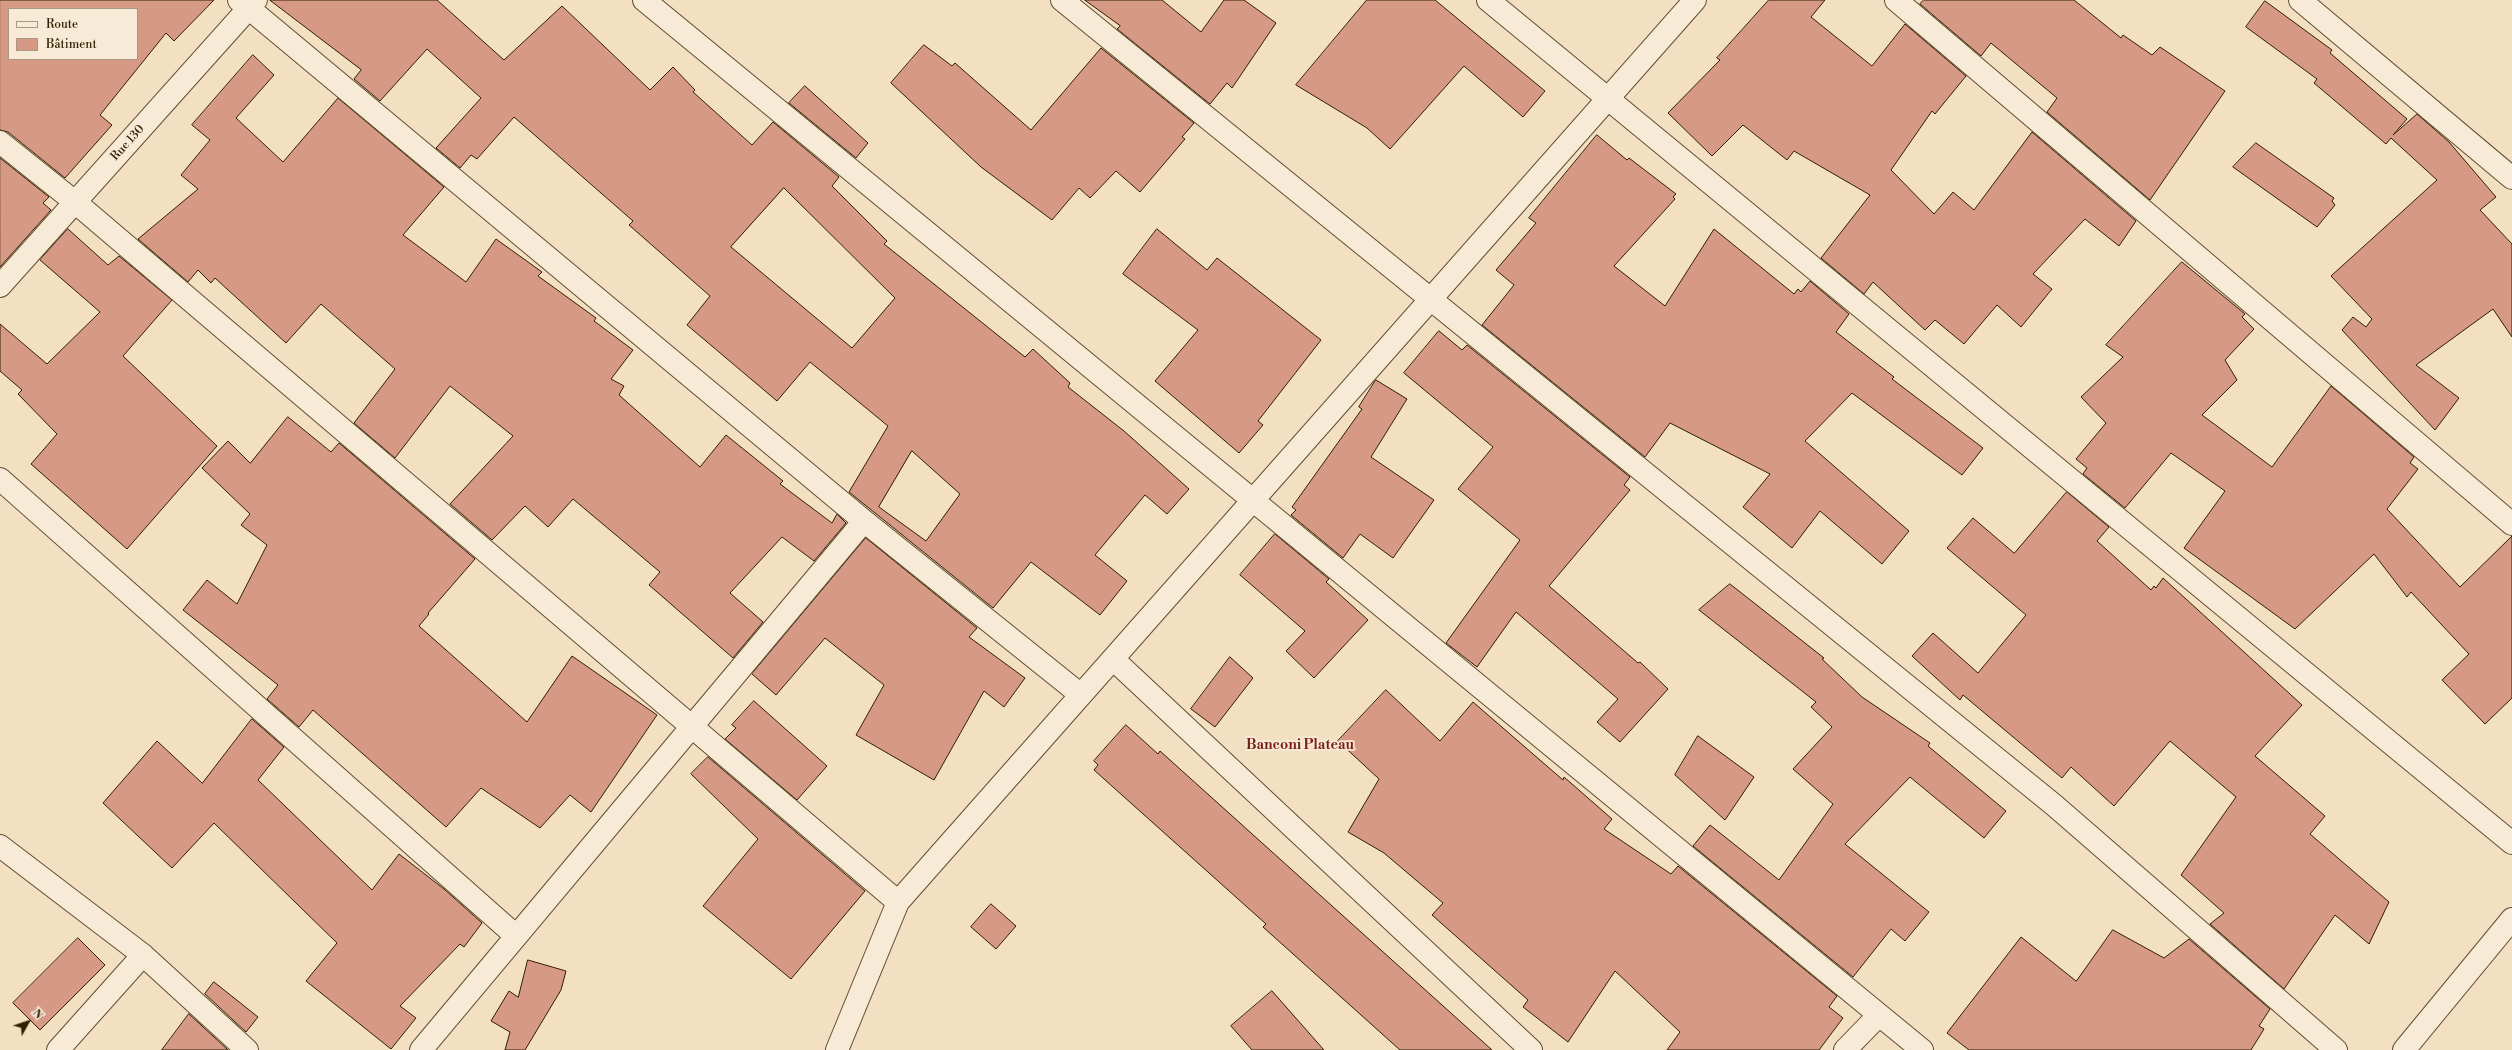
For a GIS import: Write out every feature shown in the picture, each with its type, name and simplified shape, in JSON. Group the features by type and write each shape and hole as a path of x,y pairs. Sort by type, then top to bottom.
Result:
{"street":[{"path":"644,0 1922,1050"},
{"path":"1062,0 2054,804 2336,1050"},
{"path":"1488,0 2512,843"},
{"path":"837,1050 898,902 1695,0"},
{"path":"1896,0 2512,524"},
{"path":"2300,0 2512,178"},
{"path":"248,3 864,521 1081,695"},
{"name":"Rue 130","path":"0,286 248,3"},
{"path":"0,142 75,202 691,728 898,902"},
{"path":"0,480 516,936"},
{"path":"421,1050 864,521"},
{"path":"1113,659 1531,1050"},
{"path":"0,846 143,955 247,1050"},
{"path":"2404,1050 2512,919"},
{"path":"58,1050 143,955"},
{"path":"1845,1050 1879,1015"}],"building":[{"path":"0,0 214,0 174,41 166,33 100,115 112,125 65,178 8,132 0,130"},
{"path":"270,0 437,0 504,60 562,6 650,90 673,67 695,90 693,92 752,145 773,122 839,177 832,186 887,241 884,244 1025,357 1033,349 1070,383 1068,387 1124,431 1189,489 1167,514 1145,495 1095,555 1127,581 1100,615 1031,562 993,608 849,492 888,426 810,362 777,401 687,325 710,296 629,225 633,221 514,117 477,159 471,155 460,168 436,148 481,98 427,49 380,101 354,79 361,70","holes":["784,188 895,298 852,348 731,247","912,451 960,494 926,541 879,507"]},
{"path":"1085,0 1162,0 1201,32 1224,0 1244,0 1276,23 1232,88 1227,83 1210,104 1117,29 1120,26"},
{"path":"1367,0 1435,0 1545,91 1523,117 1464,66 1390,149 1367,128 1296,85"},
{"path":"1769,0 1825,0 1811,17 1872,66 1905,24 1966,76 1935,114 1932,111 1891,170 1934,214 1953,192 1974,210 2032,132 2136,221 2119,246 2085,219 2033,274 2052,289 2021,327 1997,305 1964,344 1935,320 1925,330 1873,282 1864,294 1821,258 1870,195 1794,151 1787,160 1743,125 1712,156 1668,113 1720,60 1717,58"},
{"path":"1924,0 2074,0 2121,38 2123,35 2152,55 2160,47 2225,91 2150,200 2047,112 2057,98 1991,43 1981,56 1920,4"},
{"path":"2265,1 2332,50 2330,53 2407,119 2393,135 2417,114 2449,142 2496,197 2480,210 2512,244 2512,337 2493,309 2416,365 2459,398 2435,430 2342,330 2353,317 2366,327 2372,319 2331,276 2437,180 2391,138 2386,144 2314,83 2317,79 2246,27"},
{"path":"924,45 952,66 955,63 1031,130 1101,48 1194,123 1182,137 1185,139 1140,192 1116,171 1090,198 1079,188 1052,220 981,167 891,83"},
{"path":"253,55 274,75 236,118 283,162 338,98 444,187 403,235 466,282 496,239 542,272 538,276 596,318 594,321 633,350 611,379 624,386 619,395 700,467 726,435 783,481 780,484 832,523 837,514 846,523 814,561 782,537 730,593 763,622 733,658 649,585 660,572 573,499 548,527 525,506 492,540 450,504 513,436 450,386 395,458 354,423 395,369 321,304 286,343 215,278 211,283 198,270 188,282 138,239 198,189 181,175 210,140 192,125"},
{"path":"805,86 868,143 856,158 789,103"},
{"path":"1597,135 1627,160 1629,158 1676,194 1673,197 1675,199 1614,266 1665,306 1714,229 1794,294 1798,289 1801,292 1810,281 1849,314 1836,332 1894,377 1892,379 1983,448 1962,475 1852,393 1805,441 1909,531 1882,564 1820,511 1792,548 1743,507 1770,474 1670,423 1645,457 1482,325 1514,285 1496,270 1536,223 1529,218"},
{"path":"2256,143 2334,198 2332,201 2335,205 2317,227 2233,167"},
{"path":"0,158 49,197 43,203 51,210 0,267"},
{"path":"68,229 108,265 119,256 172,300 123,356 217,446 127,549 31,464 57,434 18,394 22,390 0,371 0,324 47,364 100,312 40,260"},
{"path":"1157,229 1207,270 1217,258 1321,340 1258,421 1263,425 1239,453 1155,381 1198,330 1123,274"},
{"path":"2182,262 2245,314 2242,317 2254,329 2225,360 2237,380 2202,415 2272,467 2331,386 2414,457 2410,463 2418,469 2387,509 2460,587 2512,536 2512,698 2485,724 2442,680 2469,654 2411,592 2407,597 2374,554 2295,629 2184,548 2225,491 2171,453 2125,508 2083,474 2087,468 2076,459 2106,423 2081,397 2123,357 2106,345"},
{"path":"1439,331 1462,350 1467,345 1630,477 1624,485 1630,490 1549,586 1638,663 1640,662 1668,689 1620,742 1597,722 1618,699 1516,612 1477,667 1446,643 1520,540 1458,489 1493,447 1404,373"},
{"path":"1376,380 1407,399 1371,457 1434,500 1393,558 1360,534 1343,558 1291,515 1296,510 1292,507 1362,409 1359,407"},
{"path":"288,417 331,452 339,443 475,559 428,613 429,614 419,626 527,722 572,656 657,715 591,812 570,795 540,828 481,788 446,827 313,710 299,727 267,699 278,685 183,610 207,580 237,604 267,545 241,525 250,514 202,468 228,441 250,463"},
{"path":"2067,492 2109,527 2097,541 2151,590 2154,586 2156,588 2163,578 2302,705 2255,756 2325,816 2310,834 2389,902 2369,944 2335,915 2284,989 2210,924 2224,913 2181,875 2236,797 2170,741 2114,806 2071,767 2062,778 1963,695 1960,700 1912,656 1933,633 1978,673 2026,615 1947,548 1973,518 2014,553"},
{"path":"1275,534 1329,579 1326,582 1368,620 1314,678 1286,651 1305,631 1240,575"},
{"path":"866,538 977,628 969,637 1025,678 1004,707 984,691 934,780 856,735 884,685 825,638 776,695 752,674"},
{"path":"1730,584 1824,658 1822,659 1862,697 1930,743 1928,746 2006,811 1984,838 1910,777 1845,844 1929,912 1905,941 1891,929 1853,977 1693,846 1710,825 1779,880 1833,804 1793,769 1832,727 1811,707 1816,702 1699,610"},
{"path":"1230,657 1253,678 1215,727 1191,709"},
{"path":"1386,690 1440,741 1473,702 1563,780 1564,777 1612,819 1604,829 1671,874 1678,866 1837,996 1829,1007 1843,1018 1819,1050 1667,1050 1680,1032 1615,971 1568,1042 1523,1007 1528,1000 1432,915 1443,903 1384,853 1348,832 1379,779 1338,741"},
{"path":"754,701 827,766 797,800 725,739 736,728 732,725"},
{"path":"252,719 284,747 258,780 372,890 399,854 444,889 482,923 464,947 460,944 400,1006 416,1018 391,1049 306,981 337,943 214,823 172,868 103,803 157,741 202,783"},
{"path":"1126,725 1158,754 1160,751 1492,1050 1400,1050 1263,927 1266,924 1094,770 1098,765 1094,761"},
{"path":"1698,736 1754,777 1725,820 1675,775"},
{"path":"708,757 865,891 791,979 703,906 758,839 691,774"},
{"path":"991,904 1016,926 996,949 971,927"},
{"path":"2113,930 2164,958 2189,939 2270,1009 2259,1026 2264,1029 2251,1050 1969,1050 1947,1033 2021,937 2076,981"},
{"path":"78,938 105,965 40,1030 13,1003"},
{"path":"528,960 566,971 561,990 525,1050 505,1050 510,1032 491,1021 509,991 518,997"},
{"path":"214,982 258,1017 246,1032 205,994"},
{"path":"1272,991 1324,1050 1252,1050 1231,1026"},
{"path":"189,1014 228,1050 162,1050"}],"district":[{"name":"Banconi Plateau","path":"1300,746"}]}
